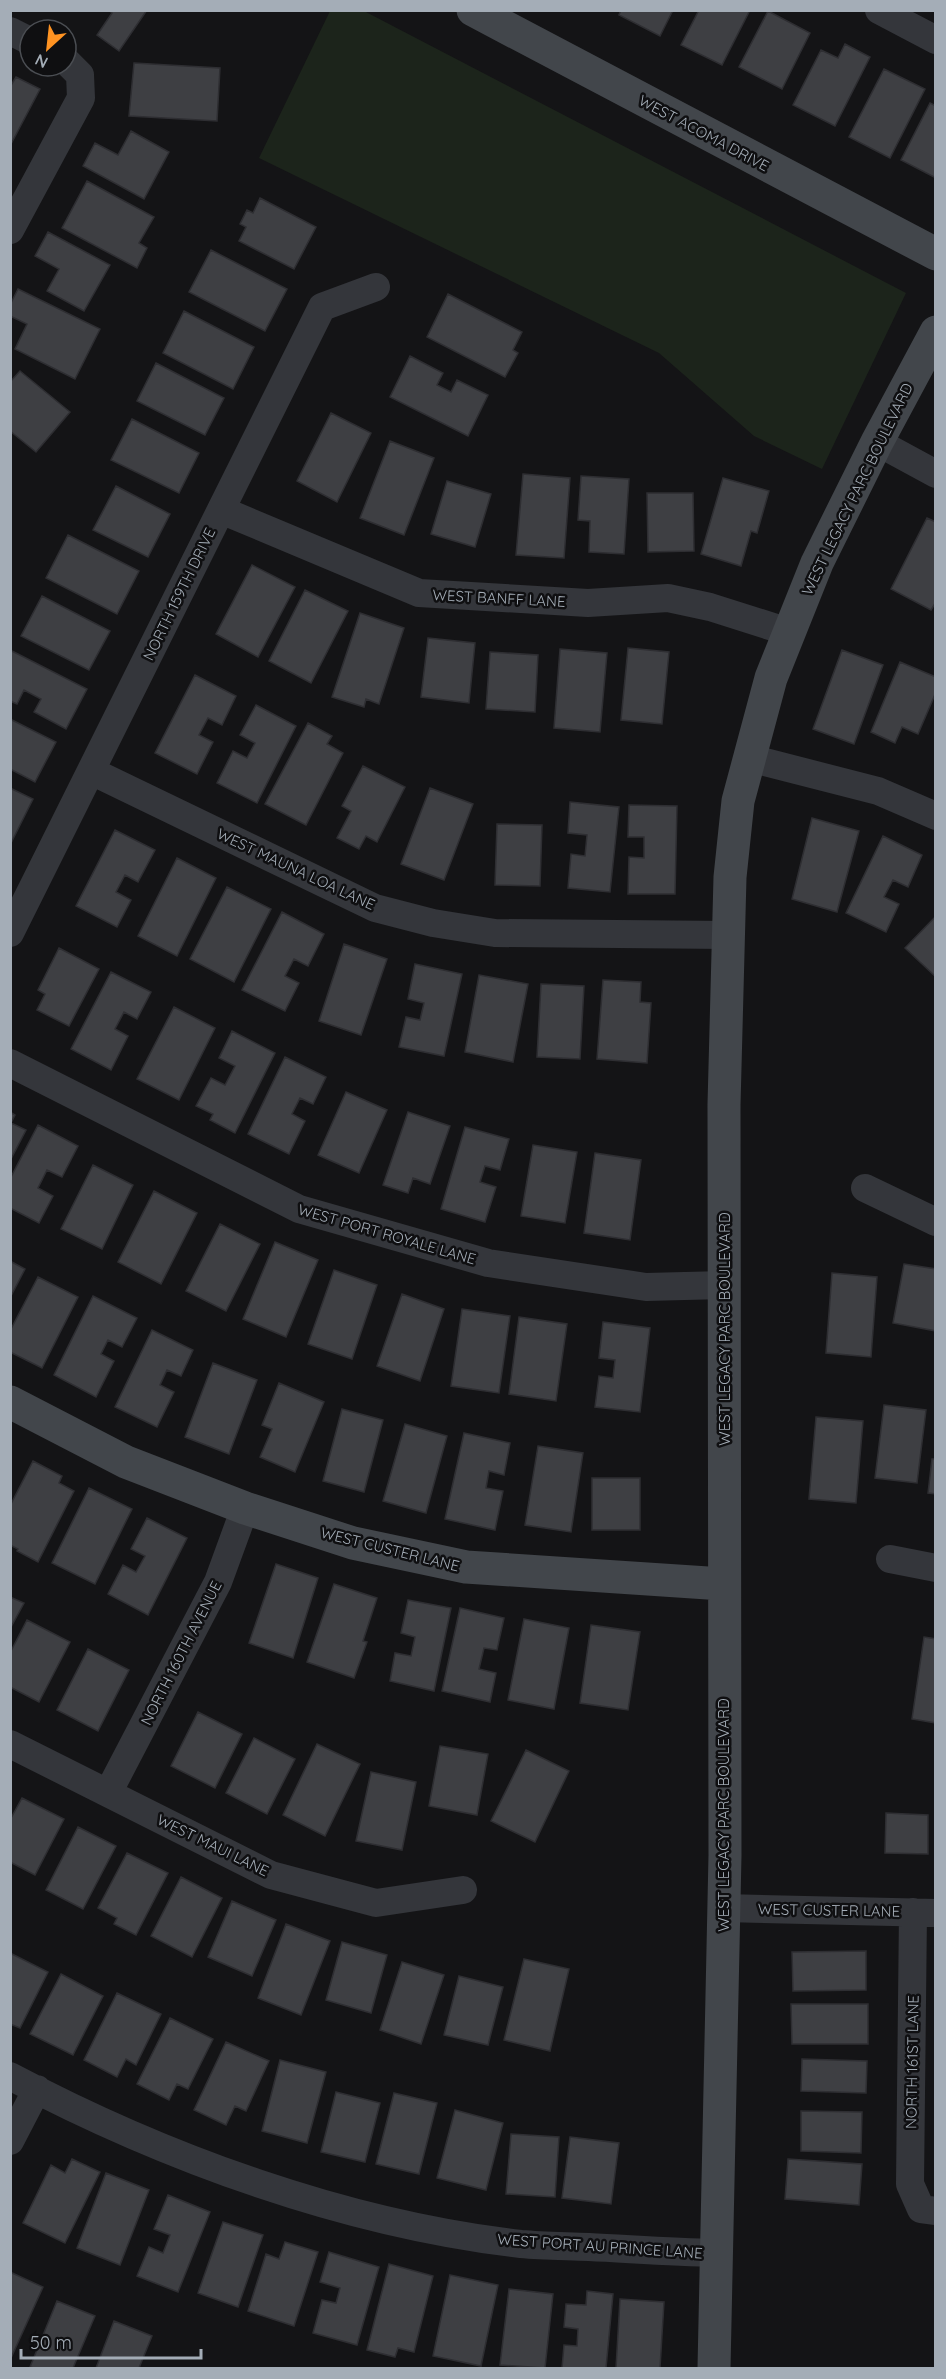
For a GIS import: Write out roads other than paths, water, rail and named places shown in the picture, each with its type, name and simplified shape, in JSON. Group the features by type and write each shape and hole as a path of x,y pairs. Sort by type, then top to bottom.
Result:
{"street":[{"name":"WEST ACOMA DRIVE","path":"473,10 936,254"},
{"path":"879,10 936,40"},
{"path":"10,230 81,98 76,78"},
{"name":"NORTH 159TH DRIVE","path":"10,933 322,307 376,287"},
{"name":"WEST LEGACY PARC BOULEVARD","path":"714,2368 725,1855 724,1105 730,877 738,801 771,678 817,563 877,442 936,332"},
{"path":"877,442 936,474"},
{"name":"WEST BANFF LANE","path":"221,510 419,593 588,603 668,598 710,607 789,632"},
{"path":"749,758 878,792 936,816"},
{"name":"WEST MAUNA LOA LANE","path":"91,771 375,908 433,923 495,933 728,935"},
{"name":"WEST PORT ROYALE LANE","path":"10,1063 298,1209 488,1263 646,1287 724,1285"},
{"path":"865,1188 936,1222"},
{"name":"WEST CUSTER LANE","path":"10,1402 126,1461 245,1508 353,1543 466,1567 723,1584"},
{"name":"NORTH 160TH AVENUE","path":"108,1793 218,1582 245,1508"},
{"path":"890,1559 936,1568"},
{"name":"WEST MAUI LANE","path":"10,1744 271,1875 376,1903 463,1890"},
{"name":"WEST CUSTER LANE","path":"723,1908 924,1912"},
{"name":"NORTH 161ST LANE","path":"924,1912 910,2184 928,2210"},
{"name":"WEST PORT AU PRINCE LANE","path":"10,2076 137,2136 213,2167 278,2190 393,2221 521,2244 716,2253"},
{"path":"10,2141 37,2090"}]}
